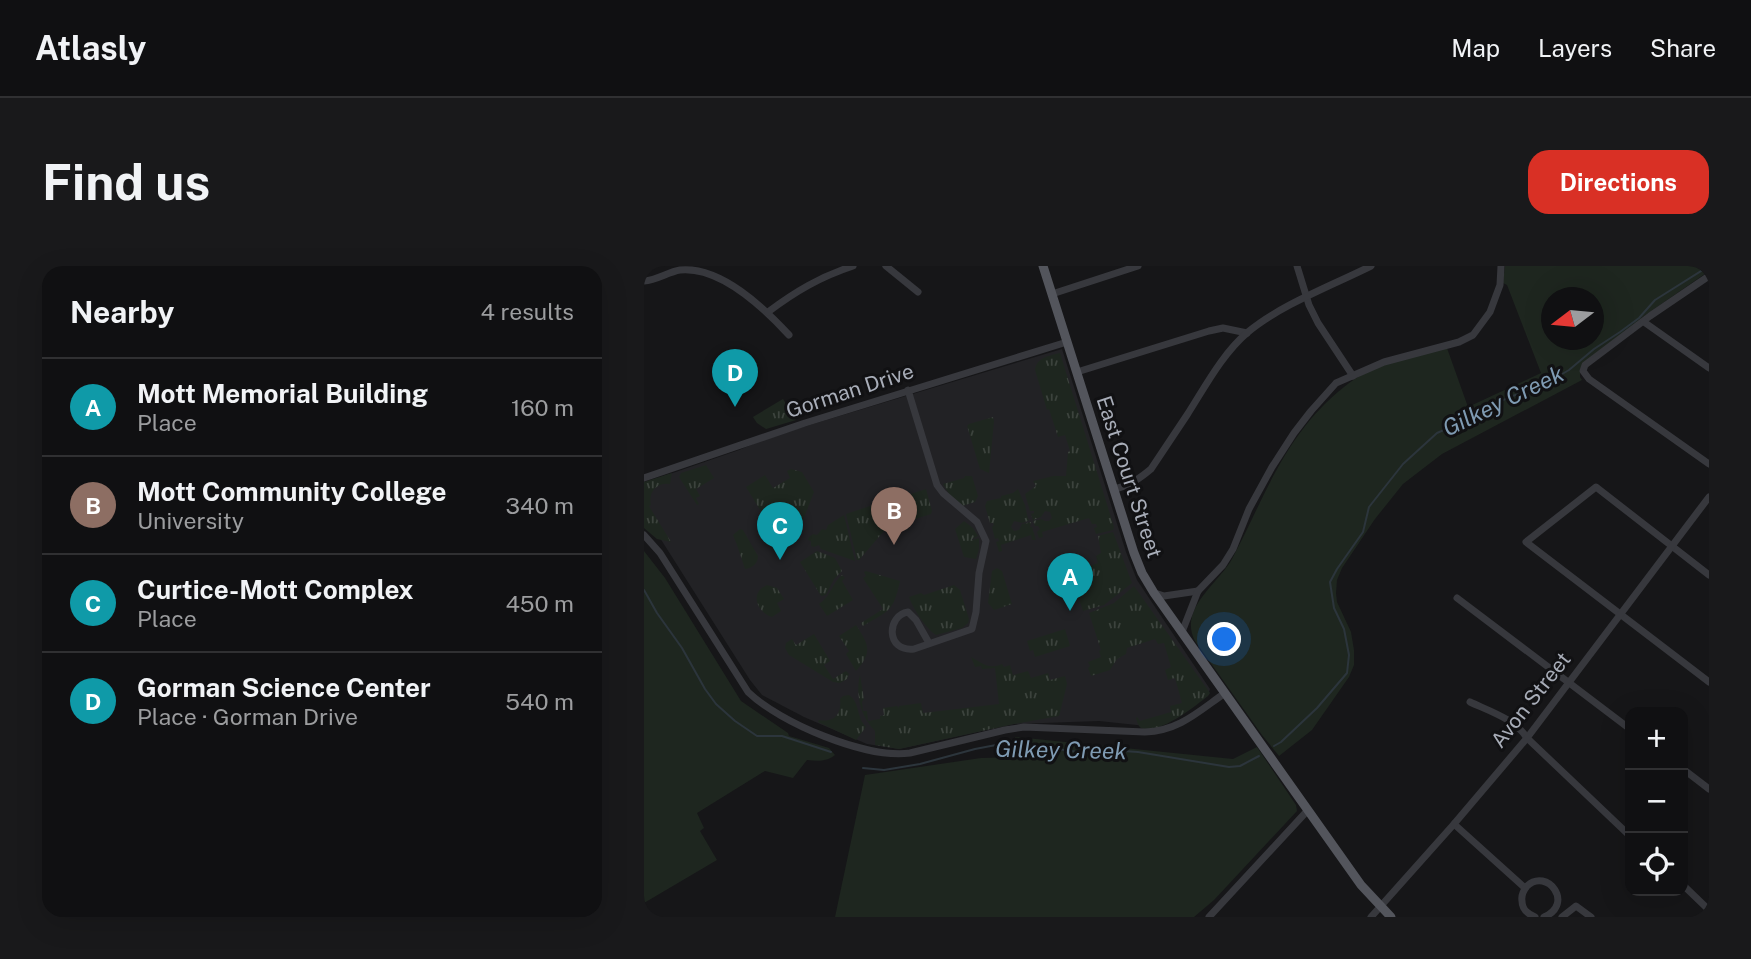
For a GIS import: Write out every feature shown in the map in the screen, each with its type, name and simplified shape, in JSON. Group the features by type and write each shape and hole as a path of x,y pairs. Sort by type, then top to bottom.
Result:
{"main road":[{"name":"East Court Street","path":"1043,266 1137,563 1154,593 1361,885 1391,917"}],"street":[{"path":"768,312 798,290 853,266"},
{"path":"886,266 918,292"},
{"path":"1052,294 1138,266"},
{"path":"1297,266 1318,323 1353,376"},
{"path":"1114,489 1137,481 1151,469 1212,376 1247,333 1307,297 1371,266"},
{"path":"1182,632 1198,591 1223,565 1233,549 1249,509 1272,467 1294,433 1336,383 1384,362 1460,342 1473,335 1490,312 1500,285 1501,266"},
{"path":"644,281 682,270 699,270 730,283 749,295 789,335"},
{"path":"1709,276 1583,368 1583,373 1589,379 1709,464"},
{"path":"1644,322 1709,368"},
{"path":"1077,372 1209,331 1223,328 1247,333"},
{"name":"Gorman Drive","path":"644,478 780,431 1067,342"},
{"path":"908,390 937,485 977,522 986,541 978,573 976,612 972,629 914,649 906,650 893,640 896,618 901,613 908,612 916,620 929,643"},
{"path":"1709,575 1596,487 1526,542 1709,682"},
{"name":"Avon Street","path":"1371,917 1527,738 1709,497"},
{"path":"644,535 660,553 748,692 761,703 802,726 870,750 910,753 1024,727 1161,731 1180,724 1225,693"},
{"path":"1154,593 1164,596 1198,591"},
{"path":"1457,598 1625,725"},
{"path":"1470,702 1522,730 1527,738 1627,833"},
{"path":"1684,770 1709,789"},
{"path":"1209,917 1308,810"},
{"path":"1454,824 1525,888"},
{"path":"1535,917 1528,914 1522,906 1521,897 1532,882 1542,881 1557,892 1559,915"},
{"path":"1688,890 1709,910"},
{"path":"1544,917 1559,915 1576,906 1591,917"}],"shaded area":[{"path":"1062,349 1137,580 1210,689 1208,695 1146,726 1099,721 1014,724 899,749 867,744 804,717 762,695 660,538 648,527 644,483 770,437"}],"green space":[{"path":"1505,266 1709,266 1709,271 1644,316 1580,371 1582,380 1442,454 1403,484 1375,519 1342,568 1337,580 1337,602 1351,632 1354,650 1354,665 1349,677 1312,730 1279,756 1195,641 1191,629 1196,608 1232,559 1291,446 1323,406 1355,379 1393,362 1447,348 1468,407 1541,373 1507,285 1503,283"},
{"path":"1060,353 1114,527 1113,530 1096,534 1096,524 1092,524 1089,518 1042,532 1043,537 1039,538 1037,532 1040,529 1033,521 1049,521 1052,518 1050,512 1045,511 1041,517 1033,520 1031,514 1034,511 1030,511 1025,494 1036,486 1033,481 1066,476 1070,451 1065,435 1058,437 1035,370 1041,360"},
{"path":"783,399 796,420 766,429 757,423 753,417"},
{"path":"993,417 989,473 980,469 967,426"},
{"path":"706,465 714,478 696,489 700,496 696,498 699,504 697,505 679,477 681,473"},
{"path":"791,469 802,472 814,492 800,528 787,523 773,531 746,487 765,475 773,488 790,478 787,471"},
{"path":"672,473 670,484 654,489 649,506 671,542 657,539 644,528 644,482"},
{"path":"972,476 978,496 975,502 962,506 943,484"},
{"path":"926,489 931,514 887,528 880,504"},
{"path":"1018,489 1030,520 1023,523 1014,521 1011,527 1014,531 1019,530 1022,524 1031,522 1030,527 1036,540 1032,540 1031,535 1001,545 1002,551 999,552 996,542 999,541 998,538 995,539 992,527 994,525 990,523 985,506 987,501 1001,498"},
{"path":"876,504 884,531 857,560 846,514"},
{"path":"844,515 855,561 821,549 819,545 811,546 811,541 808,540"},
{"path":"964,521 978,536 972,540 979,538 976,559 964,557 955,529"},
{"path":"740,529 758,556 754,565 745,569 733,535"},
{"path":"1113,532 1132,583 1104,605 1083,611 1069,569 1076,566 1078,570 1098,563 1096,556 1101,553 1098,536"},
{"path":"644,551 665,578 741,701 789,736 829,748 835,755 825,760 807,760 793,778 765,771 697,813 704,828 700,831 717,860 644,903"},
{"path":"817,551 835,558 842,571 834,579 826,595 821,596 800,562"},
{"path":"997,568 1002,571 1012,604 994,610 988,603 992,571"},
{"path":"866,571 900,581 889,610 863,626 861,623 883,609 863,578"},
{"path":"842,575 845,578 842,581 853,600 827,616 819,604"},
{"path":"767,585 777,588 784,599 777,603 781,611 772,617 762,611 757,602 758,593"},
{"path":"954,585 960,590 968,623 962,628 936,635 920,618 909,597"},
{"path":"1134,586 1210,693 1176,719 1157,728 1141,728 1136,718 1140,721 1171,712 1170,706 1182,703 1175,678 1168,680 1165,670 1171,667 1164,643 1158,644 1155,639 1127,648 1126,654 1117,659 1110,670 1091,676 1088,668 1088,662 1101,657 1089,613 1114,603"},
{"path":"856,625 866,643 867,653 856,671 846,654 849,651 839,636"},
{"path":"1065,629 1070,646 1035,657 1033,650 1030,651 1027,641"},
{"path":"814,634 830,661 824,665 833,679 846,671 849,674 847,679 840,683 833,682 789,655 785,648 786,643 792,639 796,645"},
{"path":"971,657 989,666 1010,665 1013,675 1028,671 1031,678 1048,673 1050,680 1065,676 1067,684 1059,716 899,749 875,745 875,731 866,719 860,705 860,675 863,711 867,711 868,721 880,719 880,716 884,715 883,708 897,706 899,708 921,703 923,713 999,704 995,668 975,667"},
{"path":"849,695 866,727 856,740 818,722 836,716 840,709 840,699"},
{"path":"1015,737 1233,759 1257,747 1296,805 1297,811 1214,900 1194,917 835,917 865,775 981,758 1018,757"}],"waterway":[{"name":"Gilkey Creek","path":"1274,746 1317,708 1347,673 1349,655 1344,629 1334,608 1330,582 1363,532 1369,507 1403,464 1437,433 1569,370 1639,318 1655,300 1709,266"},
{"name":"Gilkey Creek","path":"644,590 705,689 716,704 735,721 757,736 782,736 831,752"},
{"name":"Gilkey Creek","path":"863,768 884,770 920,764 996,745 1028,745 1093,754 1138,752 1229,767 1240,766 1259,756"}],"place":[{"name":"Gorman Science Center","path":"735,407"},
{"name":"Mott Community College","path":"894,545"},
{"name":"Curtice-Mott Complex","path":"780,560"},
{"name":"Mott Memorial Building","path":"1070,611"}]}
